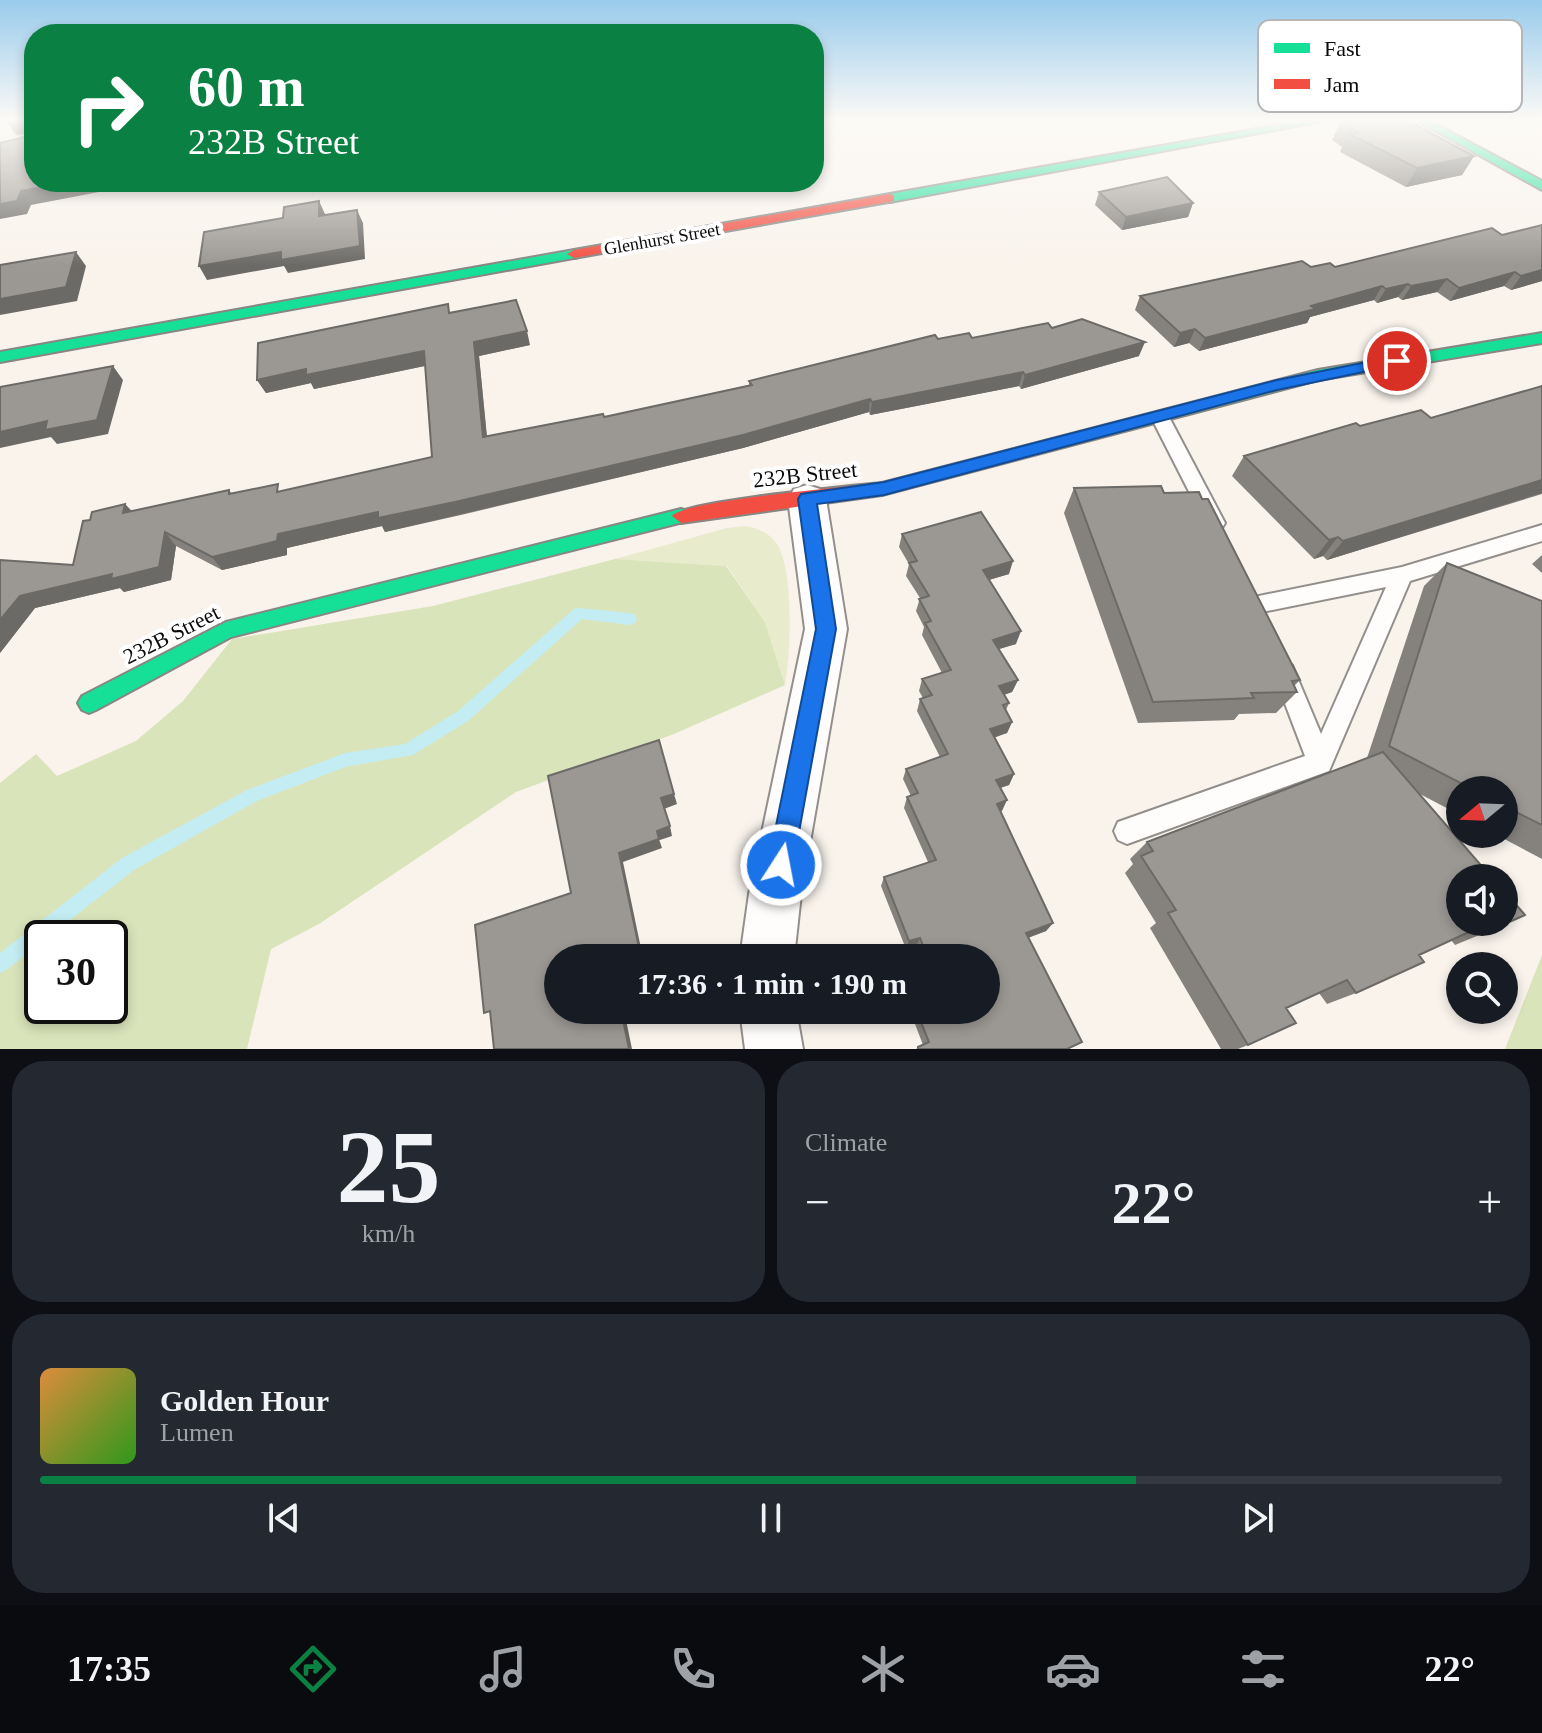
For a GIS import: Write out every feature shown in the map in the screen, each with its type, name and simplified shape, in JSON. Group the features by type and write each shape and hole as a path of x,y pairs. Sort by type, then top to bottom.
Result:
{"street":[{"name":"Glenhurst Street","path":"0,357 1050,169"},
{"path":"1511,169 1542,186"},
{"name":"232B Street","path":"89,703 226,630 703,511 884,489 1330,373 1542,338"},
{"path":"769,944 775,894 826,629 807,499"},
{"path":"770,1024 774,1049"}],"lane":[{"path":"1160,417 1223,537"},
{"path":"1243,577 1260,611 1402,575 1542,533"},
{"path":"1127,831 1320,763 1402,575"},
{"path":"1274,647 1320,763"}],"green space":[{"path":"746,526 759,530 777,544 786,572 790,613 785,685 765,622 727,566 615,559 727,528"},
{"path":"615,559 726,566 765,622 785,685 674,734 516,792 319,924 271,949 247,1049 0,1049 0,783 36,754 57,776 136,741 183,701 232,639 433,606"},
{"path":"1542,955 1542,1049 1505,1049 1515,1024 1518,1024 1518,1016"}],"building":[{"path":"0,169 24,169 24,190 17,201 0,204"},
{"path":"1167,177 1193,203 1126,217 1099,192"},
{"path":"319,201 319,216 357,210 360,246 281,260 281,252 199,266 204,232 283,218 284,207"},
{"path":"1542,225 1542,270 1521,276 1515,272 1459,288 1447,279 1386,289 1382,286 1311,306 1315,309 1205,338 1195,329 1180,333 1140,296 1302,261 1311,267 1330,263 1335,267 1492,228 1502,235"},
{"path":"76,252 66,287 0,299 0,265"},
{"path":"516,300 527,331 474,342 483,437 603,414 604,417 752,385 749,381 935,335 938,339 969,333 972,338 1048,323 1052,328 1082,319 1145,342 1025,375 1023,372 872,402 870,399 743,435 455,502 378,518 378,512 278,534 277,541 212,557 165,532 159,567 111,579 112,574 20,596 0,620 0,560 73,565 83,521 90,520 92,512 125,504 123,513 229,490 229,494 278,484 277,492 432,457 424,351 306,375 306,369 257,380 258,343 448,304 449,313"},
{"path":"113,366 97,420 45,430 47,421 0,432 0,387"},
{"path":"1542,386 1542,480 1343,541 1338,537 1329,540 1244,456 1356,423 1360,426 1421,410 1431,418"},
{"path":"1161,486 1164,493 1199,492 1202,499 1208,499 1300,680 1292,681 1297,692 1251,693 1254,698 1153,702 1074,488"},
{"path":"981,512 1013,561 983,570 1021,631 993,640 1018,680 999,686 1009,703 1003,705 1012,722 990,729 1014,774 996,780 1007,800 997,804 1053,923 1026,933 1082,1042 1067,1049 918,1049 929,1042 922,1024 1000,1024 1000,944 922,944 920,938 909,941 884,877 936,860 907,797 918,793 906,769 948,754 920,699 932,695 922,679 951,670 925,623 931,621 919,599 929,596 909,563 917,561 902,534"},
{"path":"1447,563 1542,601 1542,825 1518,813 1518,776 1447,776 1389,746"},
{"path":"659,740 674,794 661,798 670,826 657,831 659,839 619,853 638,944 544,944 544,1024 624,1024 629,1049 494,1049 490,1011 484,1013 475,925 571,893 548,776"},
{"path":"1383,752 1446,825 1446,848 1466,848 1480,864 1446,864 1446,936 1460,936 1419,955 1424,962 1356,993 1347,980 1286,1008 1296,1023 1248,1045 1168,913 1176,910 1141,856 1153,851 1147,842"}],"waterway":[{"path":"0,964 128,864 252,795 345,760 408,750 463,716 579,613 630,619"}],"traffic: fast":[{"path":"890,198 1051,169"},
{"path":"1511,169 1542,186"},
{"path":"0,357 574,254"},
{"path":"882,489 1318,375 1542,338"},
{"path":"89,703 226,630 681,516"}],"traffic: jam":[{"path":"574,254 890,198"},
{"path":"681,516 882,489"}],"route":[{"path":"781,865 826,629 807,499 884,489 1277,385 1397,361"}]}
